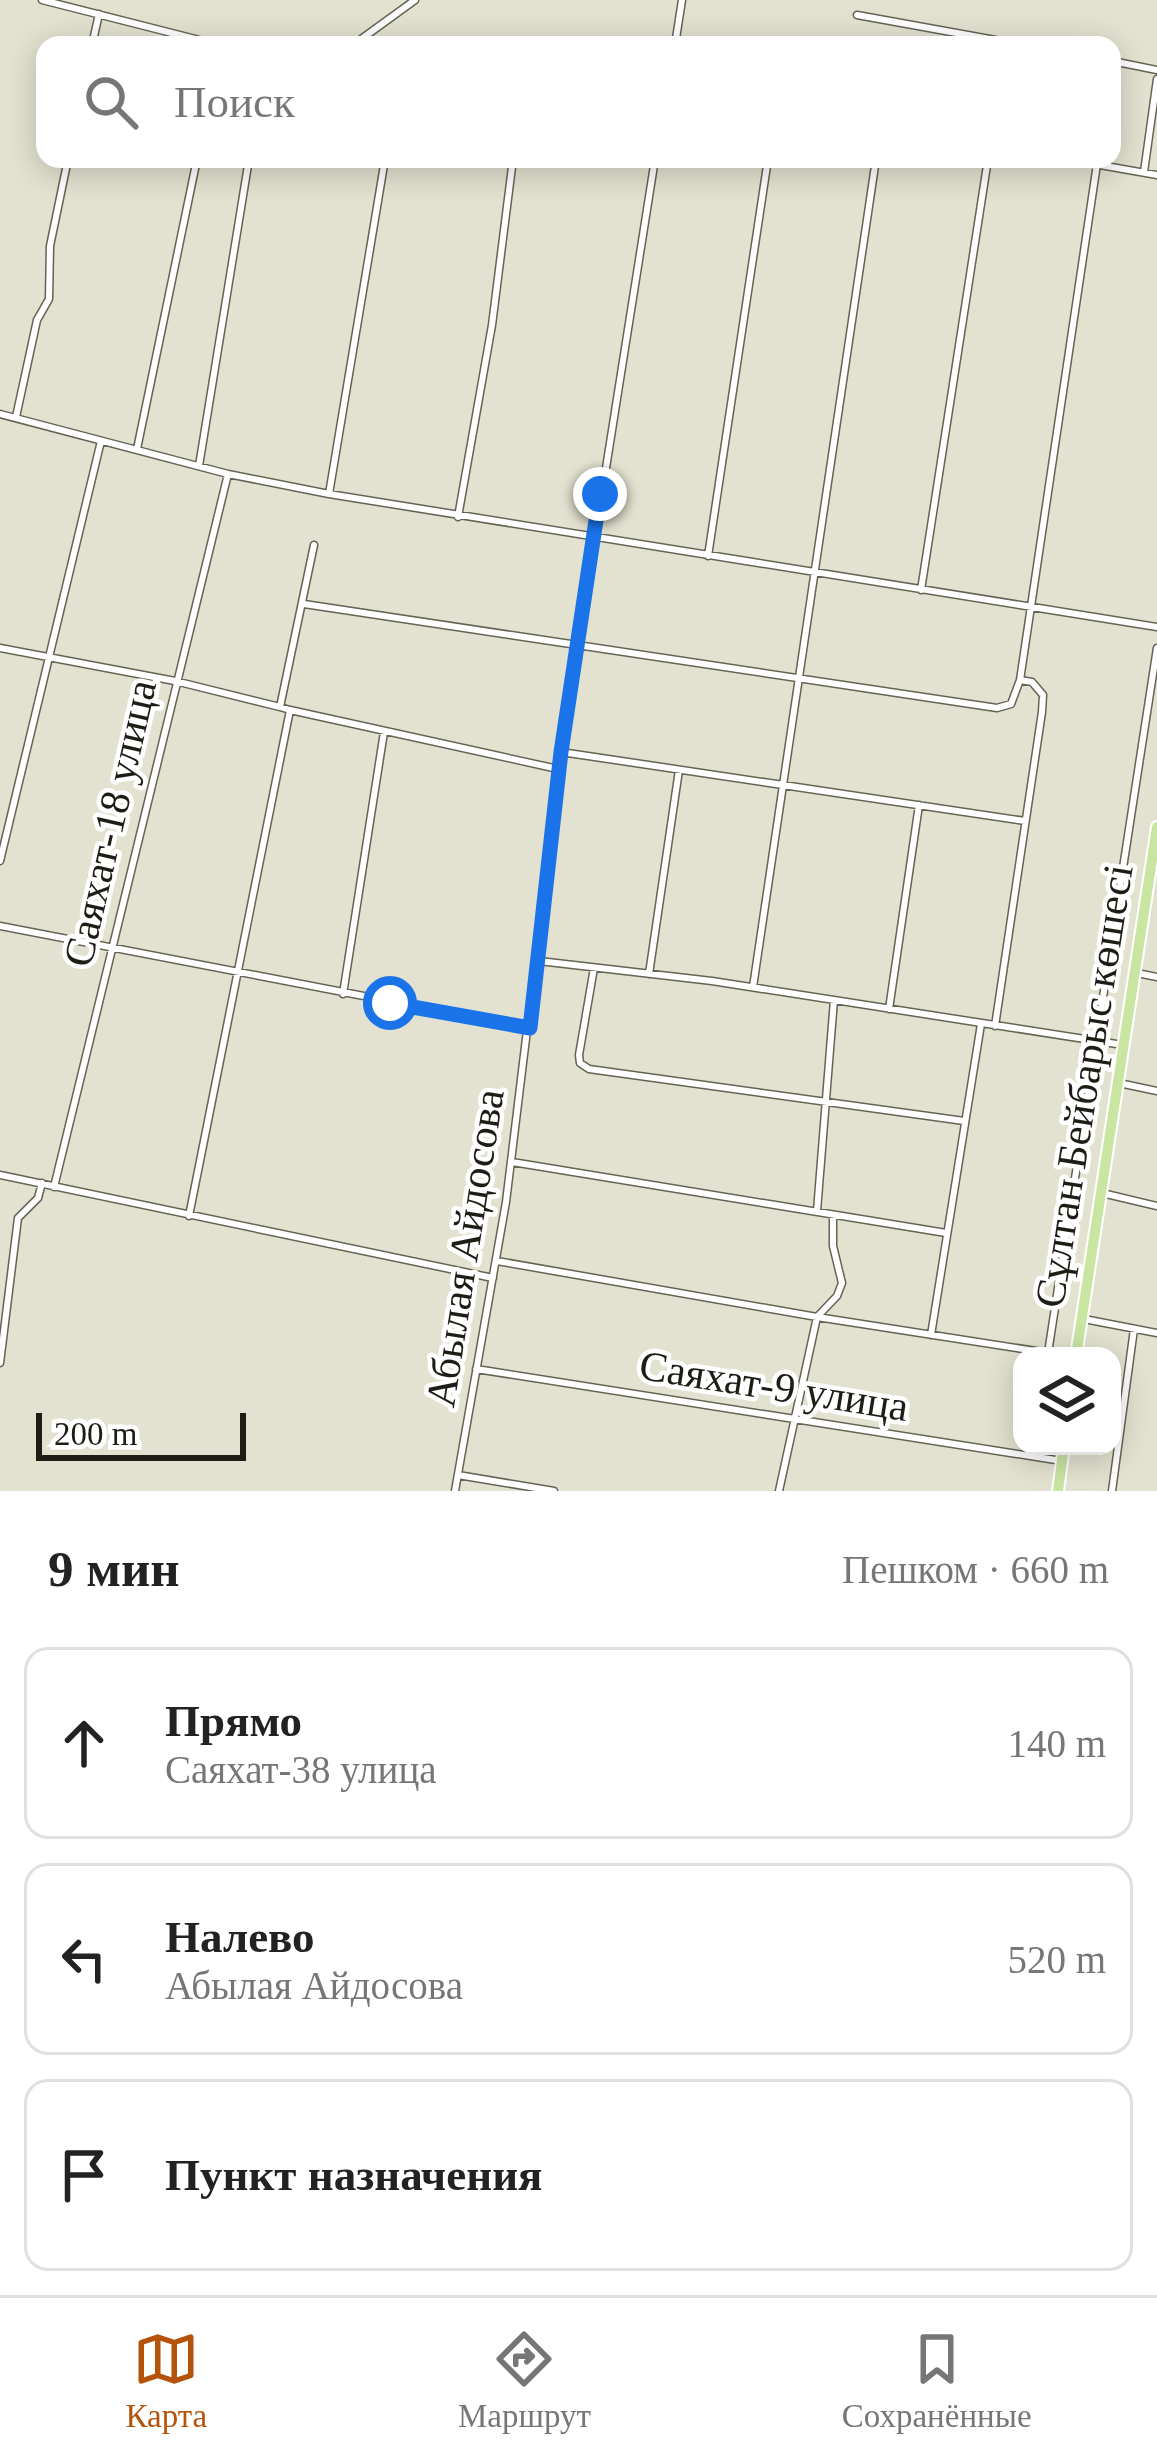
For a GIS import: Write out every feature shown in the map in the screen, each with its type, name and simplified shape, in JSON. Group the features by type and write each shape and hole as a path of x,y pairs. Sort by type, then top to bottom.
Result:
{"main road":[{"name":"Сұлтан Бейбарыс көшесі","path":"1074,1347 1157,827"},
{"path":"1058,1491 1063,1455"}],"street":[{"path":"42,0 184,36"},
{"path":"367,35 415,0"},
{"path":"676,36 682,0"},
{"path":"94,36 99,14"},
{"path":"857,15 973,36"},
{"path":"1121,63 1157,70"},
{"path":"1144,172 1157,79"},
{"path":"16,417 37,320 49,299 50,246 66,168"},
{"path":"137,449 195,168"},
{"path":"199,466 248,168"},
{"path":"329,494 383,168"},
{"path":"458,517 492,325 512,168"},
{"name":"Абылая Айдосова","path":"455,1491 511,1162 561,752 654,168"},
{"path":"709,556 767,168"},
{"path":"754,987 875,168"},
{"path":"921,590 987,168"},
{"path":"304,604 997,708 1011,704 1034,604 1096,168"},
{"path":"1120,168 1157,175"},
{"path":"0,414 329,494 1157,627"},
{"path":"0,861 101,441"},
{"name":"Саяхат-18 улица","path":"54,1187 228,473"},
{"path":"280,707 314,545"},
{"path":"1049,1347 1157,647"},
{"path":"0,648 175,681 559,769"},
{"path":"995,1026 1042,712 1040,687 1020,680"},
{"path":"189,1216 290,710"},
{"path":"343,994 384,732"},
{"path":"561,752 1024,821"},
{"path":"650,974 680,770"},
{"path":"889,1009 919,805"},
{"path":"0,926 530,1028"},
{"path":"538,961 754,987 1123,1045"},
{"path":"594,968 580,1064 590,1069 964,1121"},
{"path":"1134,972 1157,977"},
{"path":"817,1211 834,1000"},
{"path":"931,1335 981,1024"},
{"path":"1117,1082 1157,1091"},
{"path":"511,1162 946,1233"},
{"path":"0,1175 493,1278"},
{"path":"0,1363 18,1218 38,1198 42,1183"},
{"path":"1100,1192 1157,1206"},
{"path":"779,1491 818,1317 842,1283 833,1246 833,1214"},
{"path":"496,1261 1013,1348"},
{"path":"1081,1318 1157,1333"},
{"path":"1112,1491 1134,1329"},
{"name":"Саяхат-9 улица","path":"476,1369 1062,1461"},
{"path":"458,1475 554,1491"}],"route":[{"path":"390,1003 530,1028 561,752 600,494"}]}
